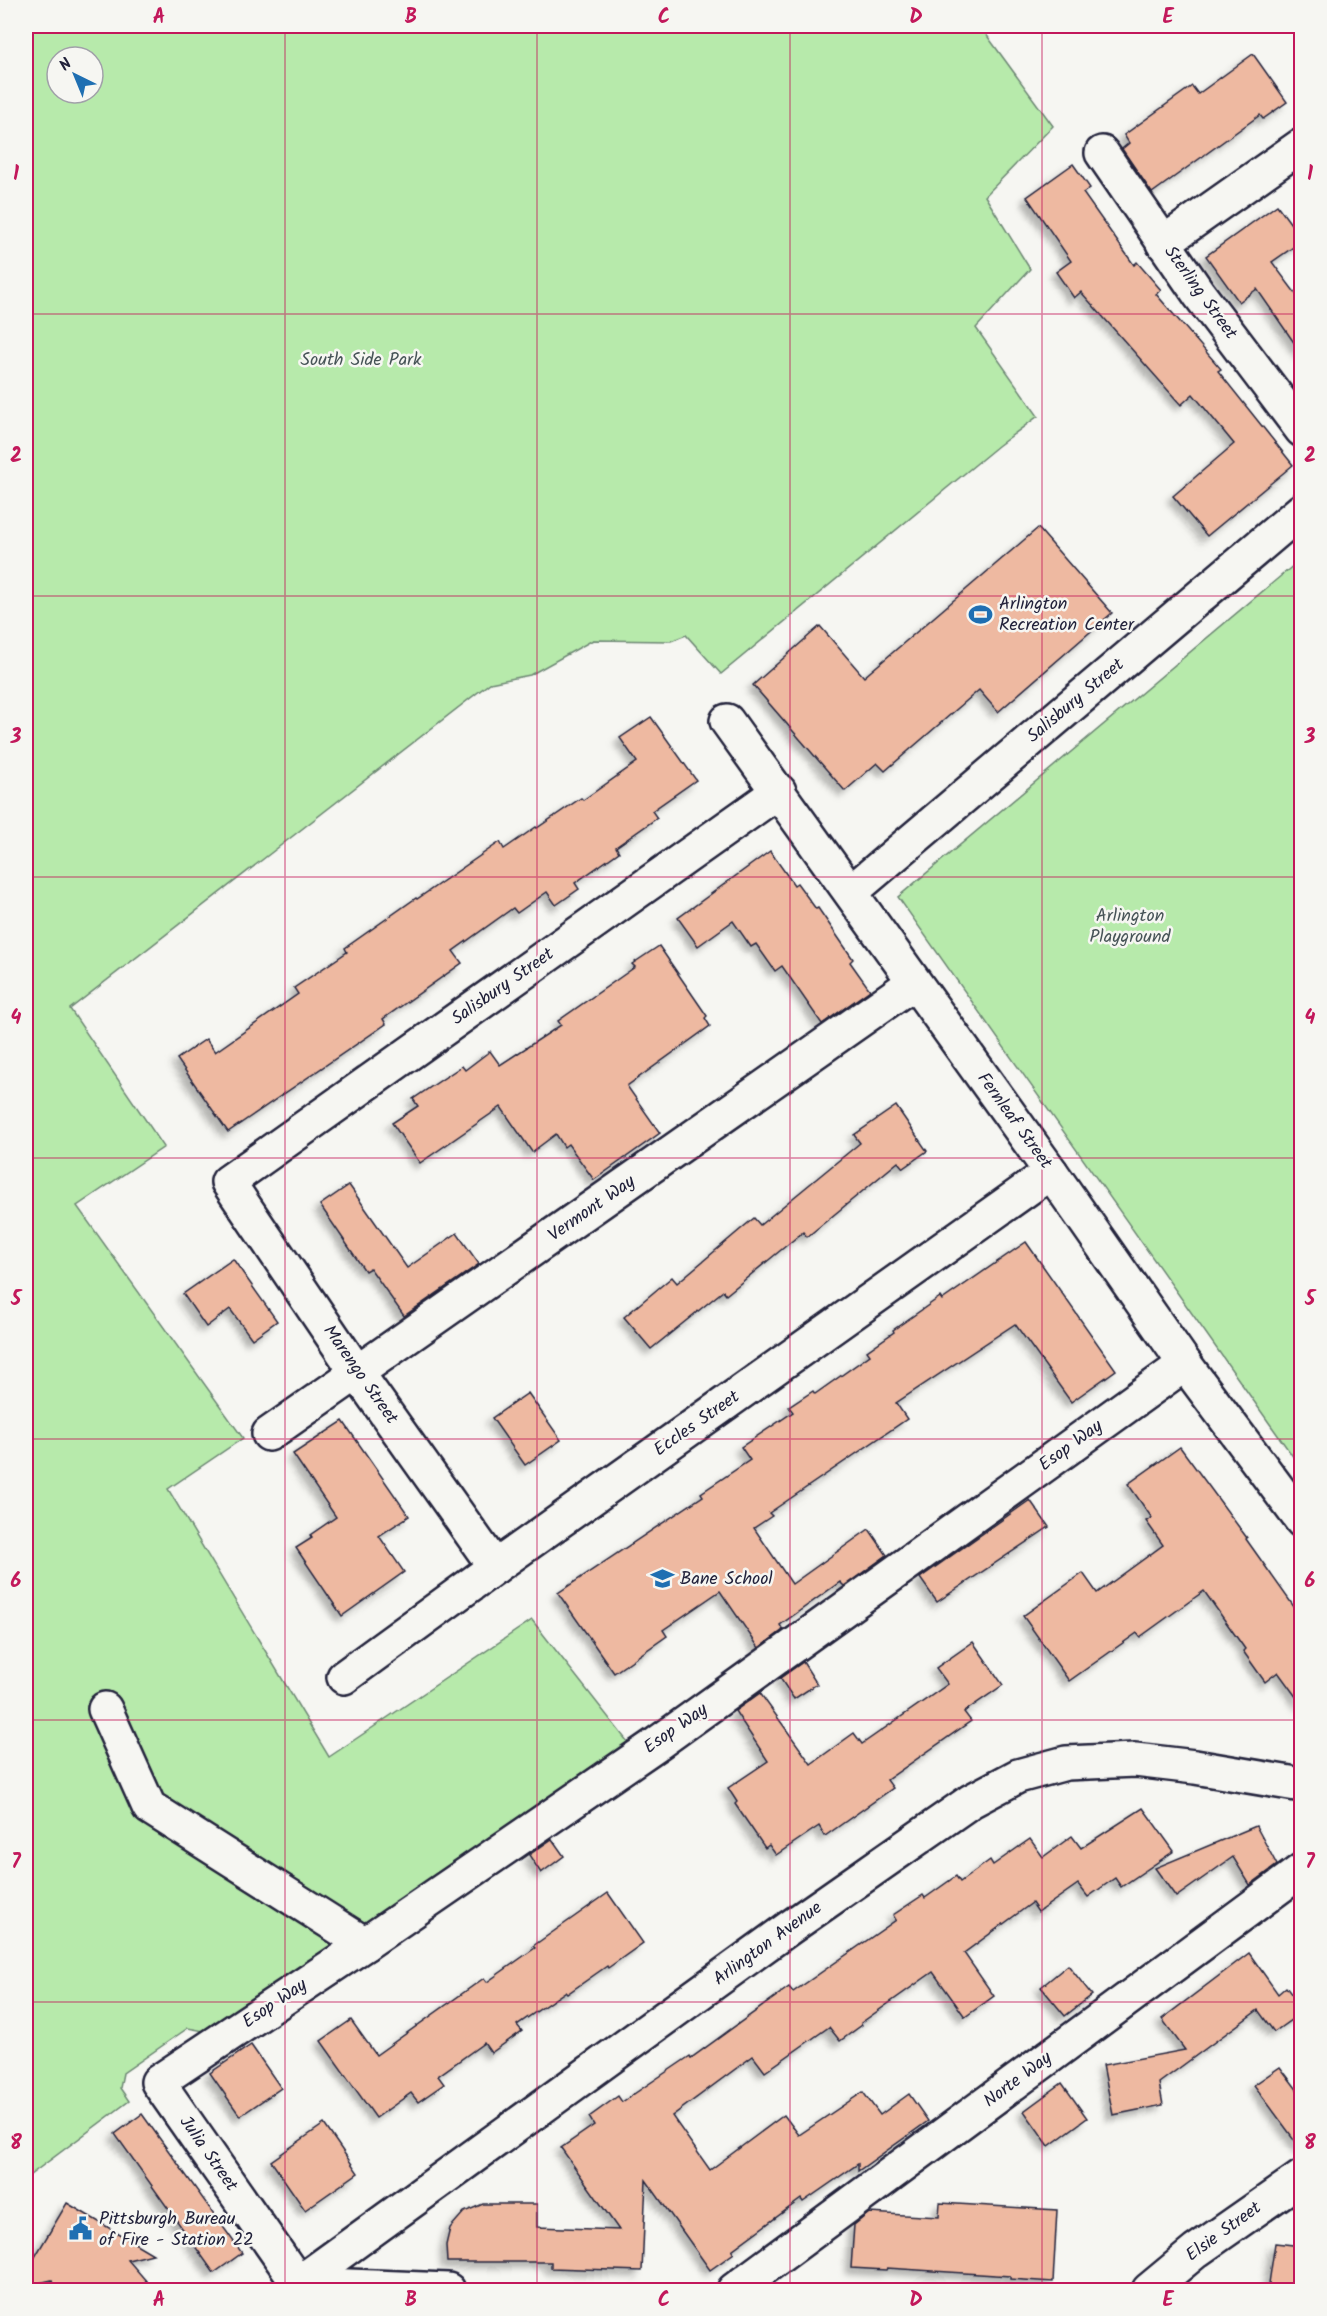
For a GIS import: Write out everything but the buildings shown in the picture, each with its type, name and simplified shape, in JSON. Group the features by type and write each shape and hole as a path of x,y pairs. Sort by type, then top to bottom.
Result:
{"street":[{"path":"1163,243 1302,146"},
{"name":"Sterling Street","path":"1102,153 1163,243 1302,430"},
{"name":"Salisbury Street","path":"851,892 1302,510"},
{"name":"Fernleaf Street","path":"727,721 851,892 913,983 1051,1172 1185,1364 1302,1521"},
{"name":"Salisbury Street","path":"228,1182 779,792"},
{"name":"Vermont Way","path":"269,1434 358,1374 913,983"},
{"name":"Eccles Street","path":"344,1677 1051,1172"},
{"name":"Marengo Street","path":"228,1182 358,1374 495,1567"},
{"name":"Esop Way","path":"158,2082 365,1944 658,1743 1185,1364"},
{"path":"105,1709 149,1807 365,1944"},
{"name":"Arlington Avenue","path":"294,2288 789,1928 971,1801 1018,1776 1066,1763 1135,1760 1195,1767 1302,1785"},
{"name":"Norte Way","path":"734,2290 1302,1870"},
{"name":"Julia Street","path":"158,2082 294,2288"},
{"name":"Elsie Street","path":"1149,2290 1196,2251 1302,2177"},
{"path":"294,2288 448,2290"}],"green space":[{"name":"South Side Park","path":"26,26 980,26 1053,126 985,196 1030,269 976,328 1038,416 998,446 721,674 686,635 671,641 593,640 530,675 490,683 70,1009 164,1147 77,1206 243,1438 168,1489 329,1757 532,1620 631,1746 204,2031 188,2028 123,2073 120,2088 129,2101 26,2178"},
{"name":"Arlington Playground","path":"1301,559 1301,1468 898,897"}],"place":[{"name":"Arlington Recreation Center","path":"981,614"},
{"name":"Bane School","path":"662,1579"},
{"name":"Pittsburgh Bureau of Fire - Station 22","path":"81,2229"}]}
